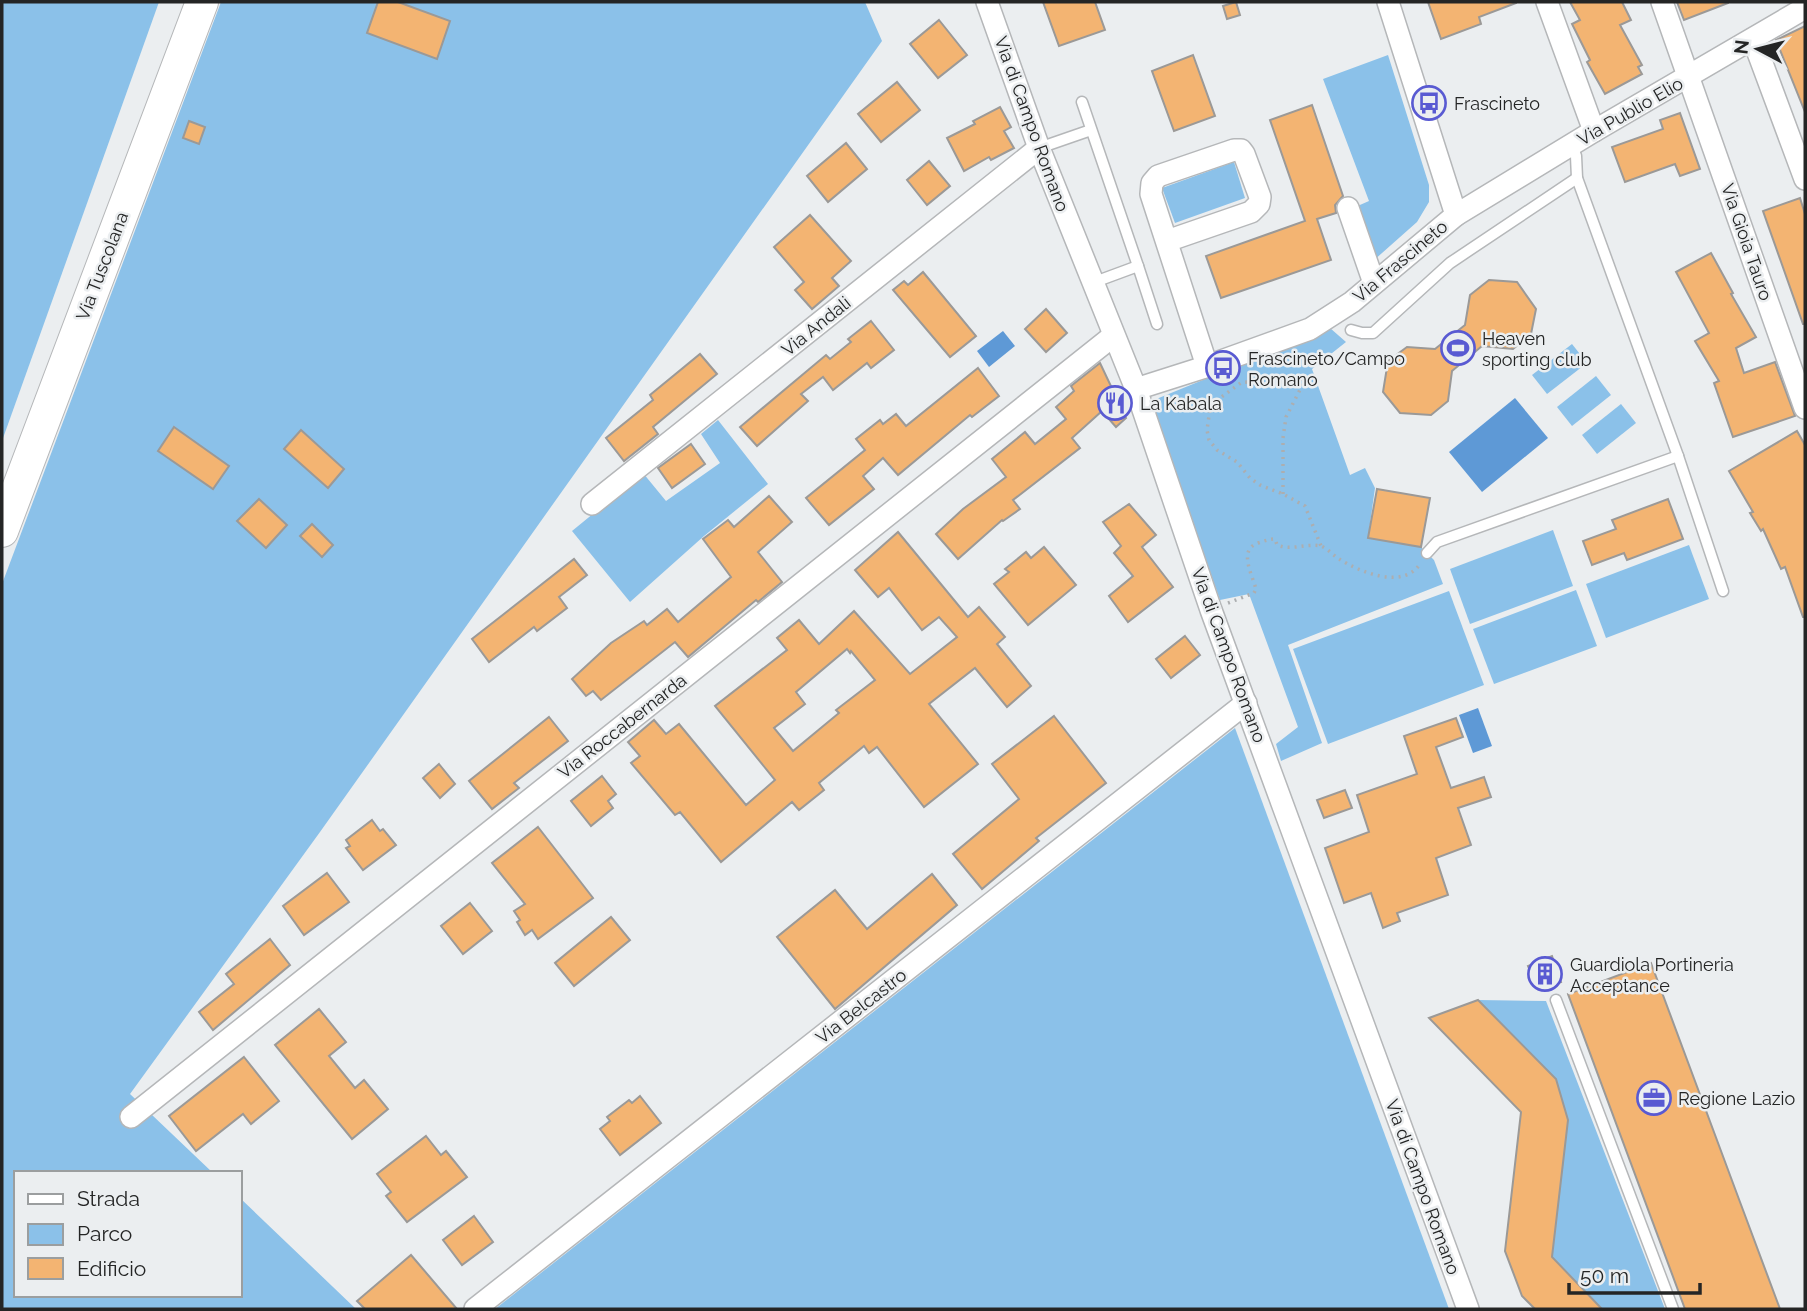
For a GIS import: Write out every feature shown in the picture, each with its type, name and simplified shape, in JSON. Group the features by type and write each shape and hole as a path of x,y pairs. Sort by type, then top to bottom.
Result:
{"main road":[{"name":"Via Tuscolana","path":"2,475 179,2"},
{"name":"Via Tuscolana","path":"2,531 202,2"}],"street":[{"name":"Via di Campo Romano","path":"987,2 1039,148 1136,389 1211,610 1468,1309"},
{"name":"Via Frascineto","path":"1136,389 1310,328 1352,302 1457,215 1388,2"},
{"path":"1548,2 1594,131"},
{"name":"Via Gioia Tauro","path":"1662,2 1805,408"},
{"name":"Via Publio Elio","path":"1457,215 1594,131 1805,8"},
{"path":"1753,39 1805,179"},
{"name":"Via Andali","path":"592,504 1039,148"},
{"path":"1167,241 1251,212 1259,204 1260,197 1241,150 1234,150 1155,179 1152,183 1151,194 1207,366"},
{"path":"1348,208 1374,283"},
{"name":"Via Roccabernarda","path":"131,1117 1114,336"},
{"name":"Via Belcastro","path":"475,1309 1246,703"}],"lane":[{"path":"1082,102 1157,324"},
{"path":"1039,148 1091,130"},
{"path":"1572,145 1576,156 1577,178 1678,456 1723,591"},
{"path":"1351,330 1373,332 1450,263 1577,178"},
{"path":"1092,283 1138,266"},
{"path":"1427,553 1437,542 1678,456"},
{"path":"1556,1000 1672,1309"}],"path":[{"path":"1283,494 1283,438 1286,418 1304,382 1301,379 1274,383 1242,382 1224,394 1210,409 1209,440 1217,450 1237,462 1260,485 1305,506 1321,546 1363,571 1384,577 1409,574 1418,568 1427,553"},
{"path":"1211,610 1255,593 1247,556 1251,545 1270,539 1285,548 1321,546"}],"green space":[{"path":"2,2 159,2 2,441"},
{"path":"221,2 865,2 882,41 320,832 130,1094 211,1171 14,1171 14,1297 242,1297 242,1200 356,1309 2,1309 2,584"},
{"path":"1388,55 1429,185 1429,202 1417,222 1373,261 1353,208 1369,201 1323,79"},
{"path":"1234,162 1245,198 1175,223 1162,188"},
{"path":"1330,328 1346,342 1312,369 1350,475 1365,468 1375,488 1368,538 1421,547 1434,560 1443,584 1288,645 1322,743 1281,761 1276,744 1298,727 1249,594 1220,600 1149,402"},
{"path":"1572,344 1587,363 1547,394 1532,375"},
{"path":"1596,376 1611,395 1572,426 1557,407"},
{"path":"1621,404 1636,423 1597,454 1582,435"},
{"path":"718,420 768,484 630,602 572,531 643,473 666,501 720,463 701,434"},
{"path":"1553,530 1573,586 1470,624 1450,569"},
{"path":"1689,545 1709,599 1606,638 1586,584"},
{"path":"1576,590 1597,646 1494,684 1473,629"},
{"path":"1449,591 1484,685 1328,744 1293,649"},
{"path":"1235,728 1449,1309 495,1309"},
{"path":"1478,1000 1546,1001 1665,1309 1602,1309 1552,1257 1568,1120 1555,1079"}],"shaded area":[{"path":"1003,331 1015,346 989,367 977,351"},
{"path":"1515,398 1548,438 1482,492 1449,452"},
{"path":"1478,708 1492,746 1473,753 1459,715"}],"building":[{"path":"378,2 398,2 450,21 437,59 367,33"},
{"path":"1043,2 1095,2 1105,30 1059,46"},
{"path":"1236,2 1240,15 1227,19 1223,6"},
{"path":"1428,2 1516,3 1479,17 1481,24 1441,39"},
{"path":"1570,2 1622,2 1631,20 1620,25 1642,65 1638,67 1642,74 1605,94 1587,62 1590,60 1572,24 1580,20"},
{"path":"1677,2 1728,2 1728,3 1684,20"},
{"path":"939,20 967,55 938,78 910,44"},
{"path":"1805,26 1805,112 1776,40"},
{"path":"1193,55 1215,116 1174,131 1152,71"},
{"path":"897,82 920,110 881,142 858,114"},
{"path":"1312,105 1343,196 1335,205 1336,213 1317,219 1331,260 1221,298 1206,256 1305,221 1270,120"},
{"path":"1000,107 1011,127 1004,131 1014,148 991,160 989,157 964,171 947,138"},
{"path":"1680,113 1700,169 1680,176 1675,164 1625,182 1612,147 1663,129 1660,120"},
{"path":"189,121 205,127 199,144 183,138"},
{"path":"846,143 867,169 828,202 807,176"},
{"path":"929,161 950,186 927,205 907,180"},
{"path":"1800,198 1805,214 1805,324 1763,211"},
{"path":"810,215 851,261 832,278 839,286 812,309 795,290 804,282 774,247"},
{"path":"1711,253 1756,337 1736,348 1744,373 1775,362 1795,416 1733,437 1714,383 1719,381 1695,341 1709,333 1676,272"},
{"path":"923,272 976,336 950,357 893,290 904,281 908,285"},
{"name":"Heaven sporting club","path":"1489,280 1517,282 1536,309 1531,334 1513,349 1482,346 1452,371 1448,401 1431,415 1400,413 1383,392 1388,361 1407,347 1435,349 1465,325 1470,295"},
{"path":"1046,309 1067,333 1046,352 1025,329"},
{"path":"871,321 894,350 871,368 867,363 833,390 823,377 801,394 808,401 757,446 740,427 826,355 830,359 851,342 848,339"},
{"path":"700,354 717,374 653,427 658,434 624,461 606,438 653,400 650,395"},
{"path":"1100,363 1126,418 1116,427 1102,411 1072,438 1080,448 1013,500 1020,509 1002,520 958,559 936,534 963,509 1006,477 992,459 1025,432 1035,444 1066,419 1056,407 1074,391 1071,386"},
{"path":"978,368 999,396 972,417 970,415 898,475 883,458 863,476 874,489 829,525 806,498 865,450 856,439 880,420 883,424 896,414 906,426"},
{"path":"174,427 229,466 213,489 158,451"},
{"path":"301,430 344,469 328,488 284,449"},
{"path":"1797,431 1805,445 1805,617 1785,567 1781,569 1763,529 1761,531 1750,513 1753,512 1729,471"},
{"path":"691,444 705,464 672,488 658,468"},
{"path":"1377,489 1430,498 1421,547 1368,538"},
{"path":"769,496 792,522 758,552 782,582 758,602 756,600 688,657 675,642 601,700 593,691 586,696 572,679 611,643 644,621 647,625 667,609 678,622 731,577 703,539 728,520 734,527"},
{"path":"259,499 287,525 266,548 237,521"},
{"path":"1668,499 1683,539 1627,560 1624,553 1592,565 1583,541 1616,529 1612,520"},
{"path":"1129,504 1156,535 1142,547 1173,587 1128,622 1109,596 1133,576 1114,553 1121,546 1103,522"},
{"path":"312,524 333,545 322,557 300,536"},
{"path":"898,532 968,617 979,607 1005,637 997,644 1031,686 1007,707 975,668 929,704 978,764 924,807 877,747 869,753 864,746 819,783 824,790 799,810 792,802 721,862 680,812 675,815 631,763 640,756 628,742 654,720 666,734 679,724 746,805 775,780 715,706 787,650 777,638 799,620 819,644 854,611 910,674 957,637 939,617 922,630 889,588 878,597 855,570","holes":["847,649 850,653 851,651 875,680 836,710 839,713 793,751 774,728 805,704 796,692"]},
{"path":"1044,547 1076,585 1028,625 994,584 1009,572 1005,569 1026,552 1031,558"},
{"path":"574,559 587,575 559,597 567,608 537,631 534,627 489,662 472,639"},
{"path":"1185,636 1200,655 1171,678 1156,659"},
{"path":"1054,716 1106,783 1036,838 1039,841 982,889 953,854 1019,799 992,764"},
{"path":"549,717 568,741 514,783 519,788 492,809 469,781"},
{"path":"1456,718 1463,737 1436,747 1451,788 1484,777 1491,797 1458,808 1471,845 1436,858 1448,895 1397,913 1400,921 1383,928 1371,893 1344,903 1325,848 1369,832 1357,795 1417,774 1404,736"},
{"path":"439,764 455,784 440,798 423,778"},
{"path":"602,776 616,794 608,801 613,808 591,826 571,801"},
{"path":"1345,790 1352,808 1324,818 1317,800"},
{"path":"372,820 396,845 363,870 346,848 350,846 346,840"},
{"path":"538,827 593,898 538,939 532,930 525,935 517,922 520,920 514,911 525,904 492,863"},
{"path":"327,873 349,902 304,935 283,906"},
{"path":"932,874 957,905 835,1009 777,937 835,890 867,929"},
{"path":"470,903 492,931 463,954 441,926"},
{"path":"611,917 630,940 574,986 555,963"},
{"path":"270,939 290,965 213,1030 199,1012 234,984 226,974"},
{"name":"Guardiola Portineria Acceptance","path":"1552,956 1561,982 1538,989 1528,966"},
{"name":"Regione Lazio","path":"1651,963 1780,1309 1685,1309 1568,994"},
{"path":"1478,1000 1556,1079 1568,1120 1552,1257 1602,1309 1535,1309 1522,1296 1505,1251 1521,1112 1429,1018"},
{"path":"319,1009 346,1042 329,1056 355,1088 364,1080 388,1109 352,1139 275,1045"},
{"path":"244,1057 279,1101 251,1124 243,1114 196,1151 169,1116"},
{"path":"640,1096 661,1123 620,1155 600,1129 610,1121 607,1117 629,1100 632,1103"},
{"path":"426,1136 441,1155 446,1151 467,1177 407,1222 386,1196 391,1192 377,1174"},
{"path":"474,1216 493,1242 462,1265 443,1240"},
{"path":"411,1255 457,1309 365,1309 357,1301"}],"place":[{"name":"Frascineto","path":"1429,103"},
{"name":"Heaven sporting club","path":"1458,348"},
{"name":"Frascineto/Campo Romano","path":"1223,368"},
{"name":"La Kabala","path":"1115,403"},
{"name":"Guardiola Portineria Acceptance","path":"1545,974"},
{"name":"Regione Lazio","path":"1654,1098"}]}
